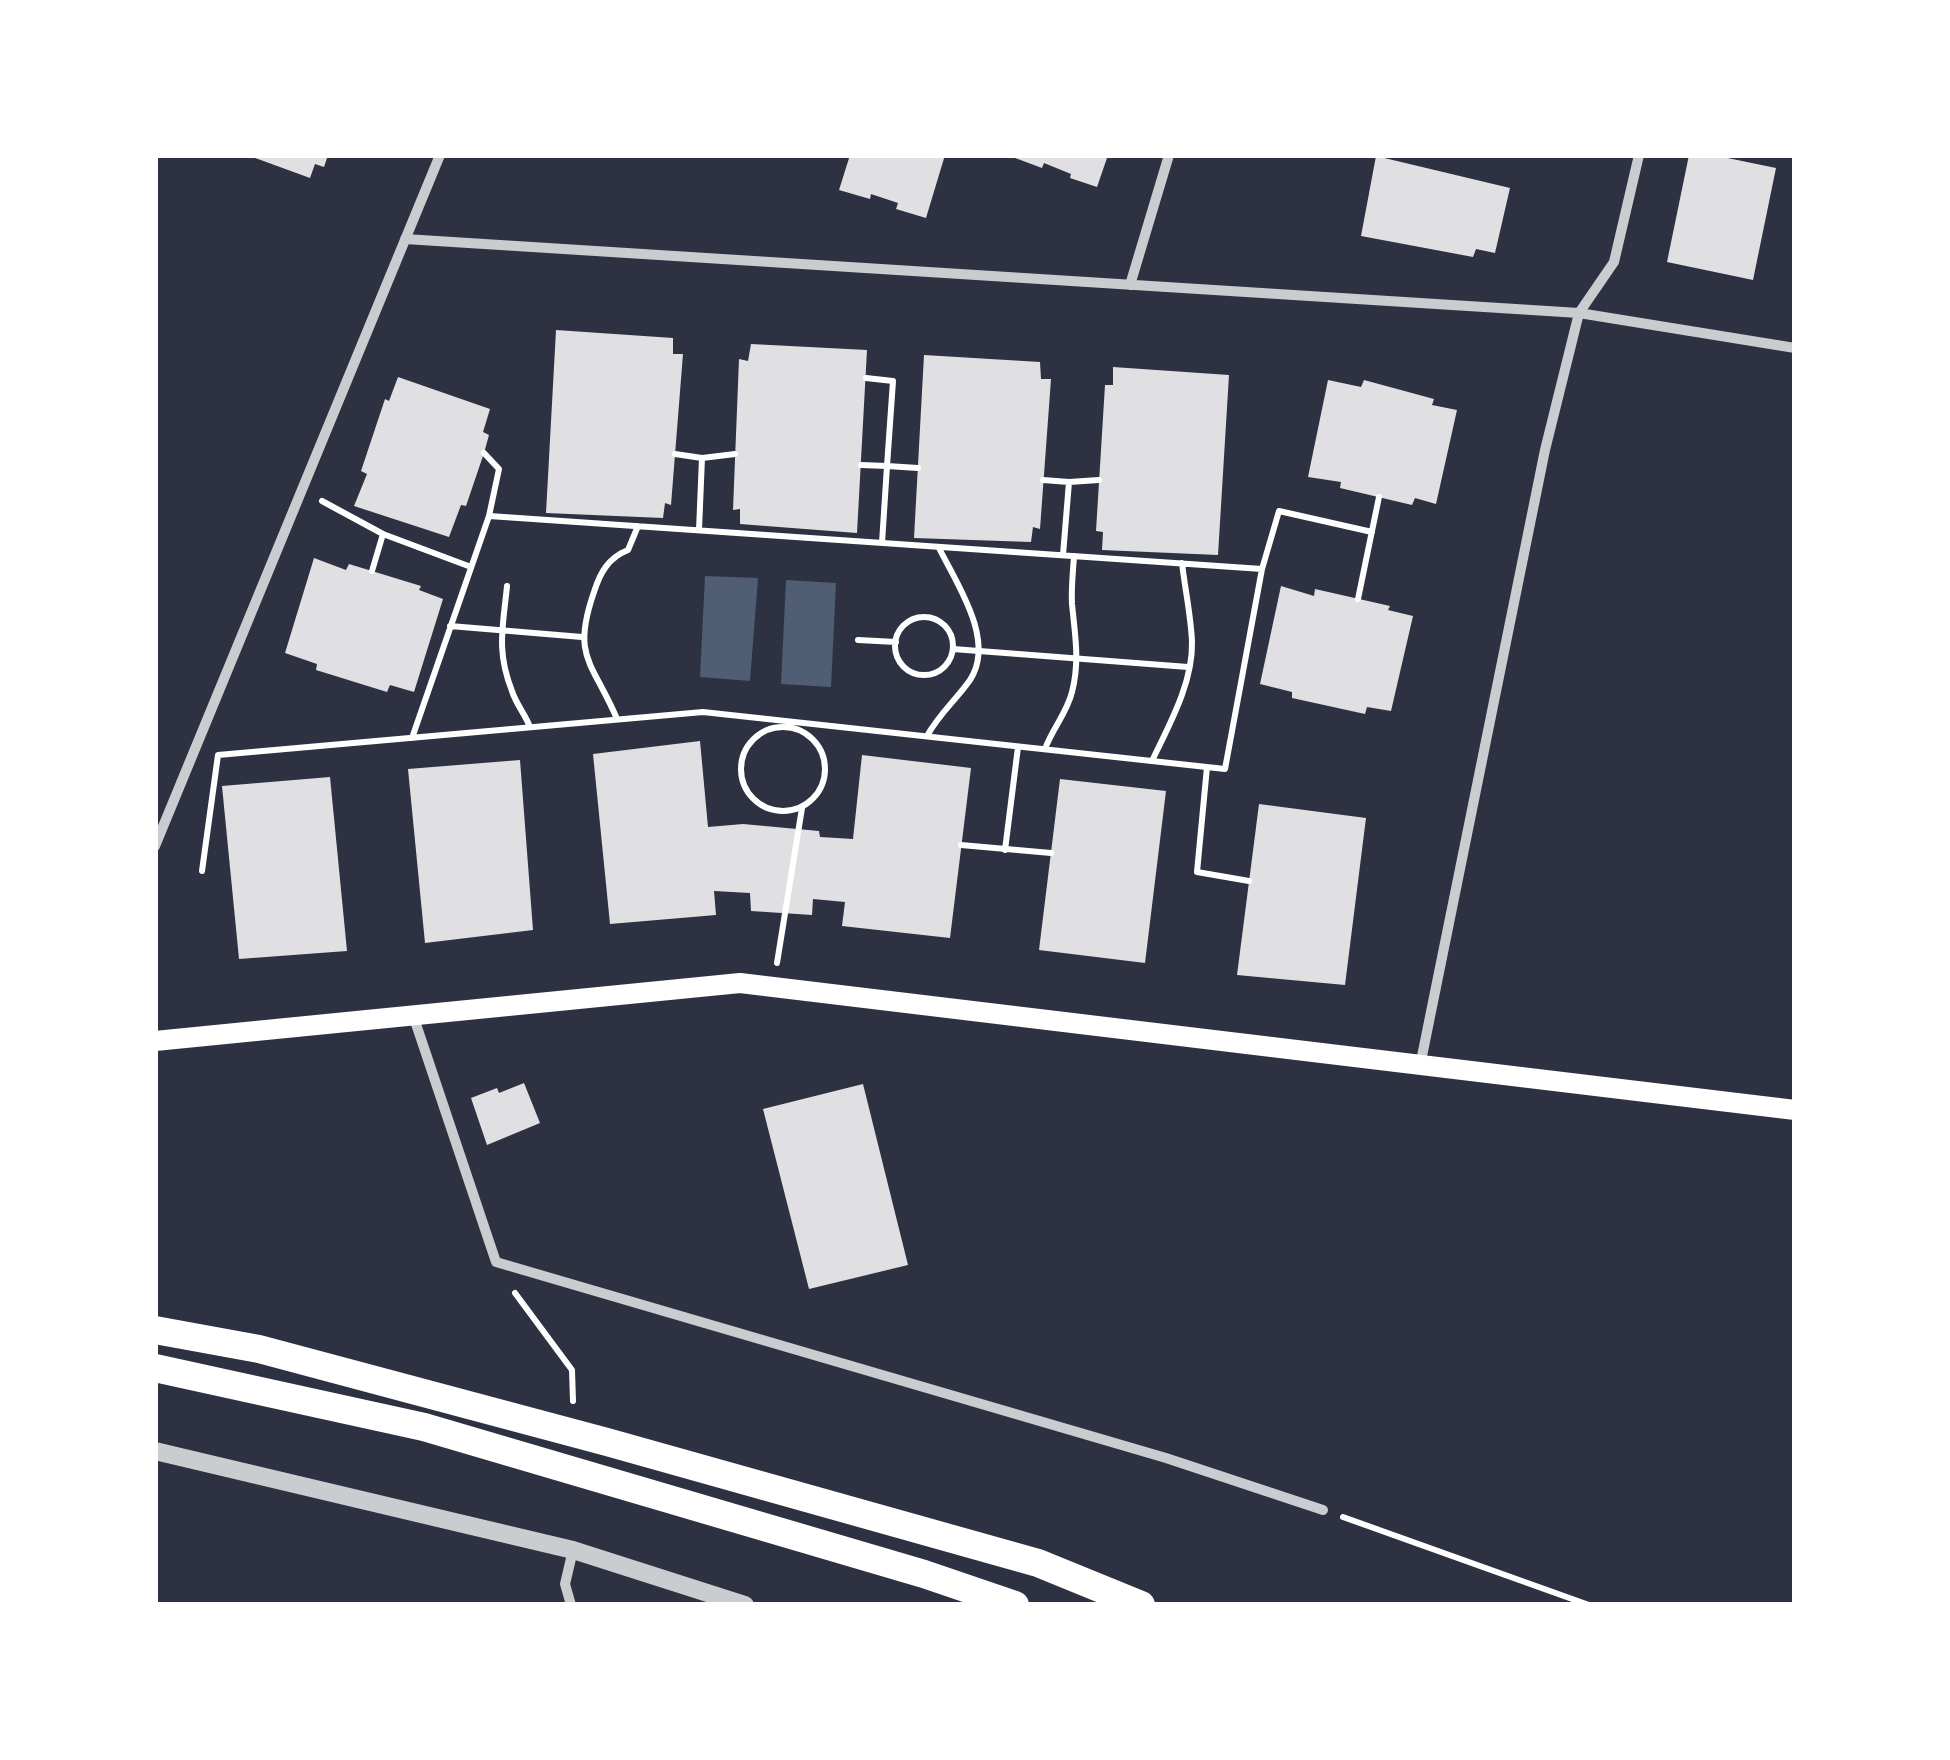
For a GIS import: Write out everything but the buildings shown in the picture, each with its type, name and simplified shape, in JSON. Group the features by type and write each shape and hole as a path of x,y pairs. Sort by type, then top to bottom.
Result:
{"highway":[{"path":"155,1330 259,1348 574,1432 1038,1563 1141,1605"},
{"path":"155,1368 424,1428 924,1574 1015,1605"}],"main road":[{"path":"155,1042 740,983 1795,1110"}],"street":[{"path":"155,846 440,155"},
{"path":"1130,284 1170,155"},
{"path":"1420,1066 1545,450 1580,313 1614,262 1639,155"},
{"path":"405,239 1580,313 1795,348"},
{"path":"414,1018 496,1262 1166,1458 1323,1510"},
{"path":"155,1451 573,1550 745,1605"},
{"path":"572,1605 565,1584 573,1550"}],"path":[{"path":"866,378 893,381 882,543"},
{"path":"412,738 489,516 499,469 484,453"},
{"path":"675,454 702,458 735,454"},
{"path":"700,530 702,458"},
{"path":"861,464 918,468"},
{"path":"1043,480 1099,480"},
{"path":"1063,555 1069,482"},
{"path":"314,497 383,534 471,567"},
{"path":"1358,599 1379,497"},
{"path":"202,871 218,755 703,712 784,724 1224,769 1262,569 1279,511 1372,532"},
{"path":"489,516 1262,569"},
{"path":"617,719 587,663 582,637 600,575 617,555 628,550 638,526"},
{"path":"372,571 383,534"},
{"path":"927,736 974,674 979,652 965,600 938,547"},
{"path":"1044,749 1053,727 1068,707 1077,658 1072,604 1074,556"},
{"path":"1152,761 1176,711 1192,644 1182,564"},
{"path":"506,586 502,662 530,727"},
{"path":"924,617 948,630 953,649 944,667 926,675 908,670 901,663 896,642 907,623 924,617"},
{"path":"450,626 582,637"},
{"path":"858,640 896,642"},
{"path":"953,649 1188,666"},
{"path":"784,724 813,739 825,764 818,792 802,807 782,812 768,808 748,792 741,767 751,743 760,734 784,724"},
{"path":"1005,850 1018,746"},
{"path":"1208,767 1197,872 1249,881"},
{"path":"773,988 802,807"},
{"path":"961,845 1051,853"},
{"path":"496,1262 520,1302 572,1370 574,1432"},
{"path":"1323,1510 1589,1605"}],"water":[{"path":"705,576 758,578 750,681 700,677"},
{"path":"786,580 836,583 831,687 781,684"}]}
